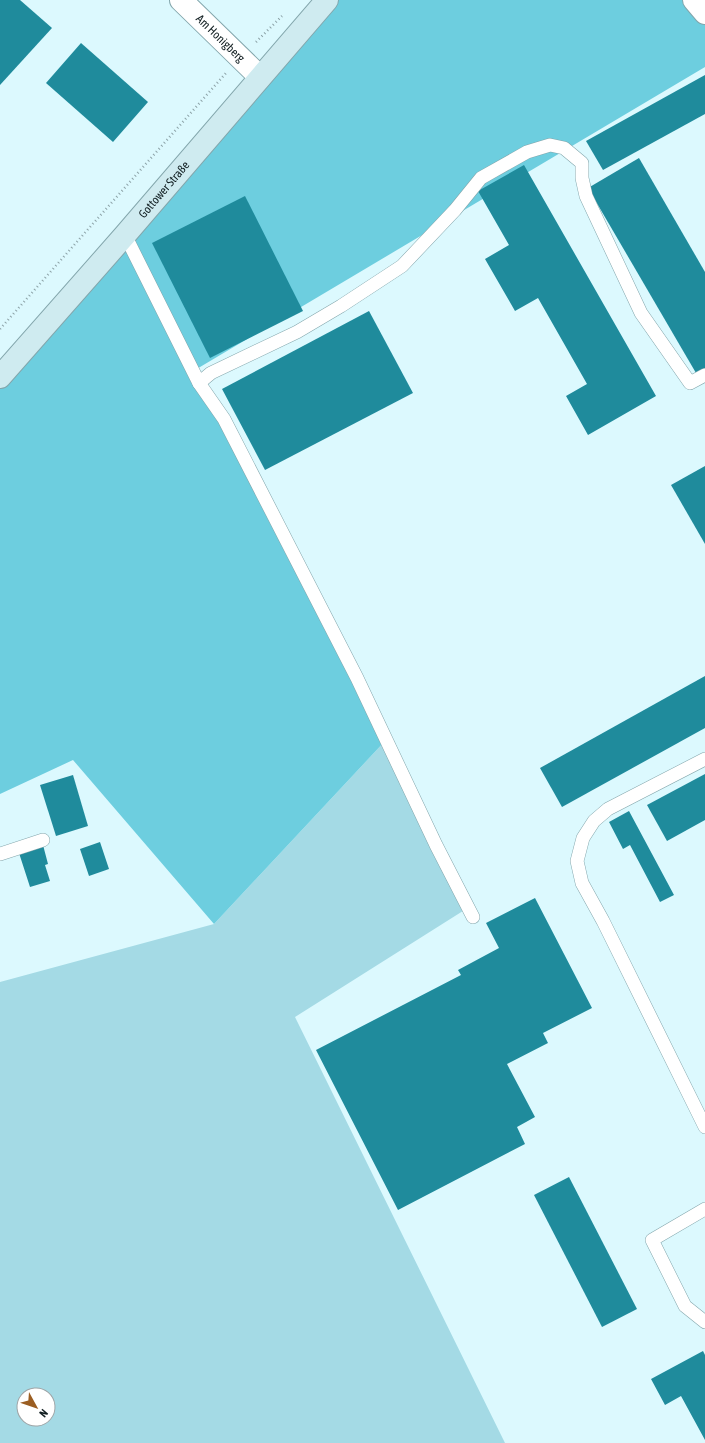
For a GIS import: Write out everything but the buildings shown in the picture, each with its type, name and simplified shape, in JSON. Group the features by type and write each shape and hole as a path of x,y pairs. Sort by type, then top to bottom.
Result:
{"street":[{"name":"Am Honigberg","path":"181,0 260,77"},
{"name":"Gottower Straße","path":"0,377 125,235 327,0"},
{"path":"694,0 705,14"}],"lane":[{"path":"199,383 211,373 297,332 328,314 402,266 455,210 481,178 527,152 550,145 564,148 582,163 582,178 586,196 642,313 690,383 705,375"},
{"path":"125,235 199,383 224,419 357,678 436,845 473,917"},
{"path":"705,759 608,810 594,821 583,838 577,861 582,883 603,921 705,1127"},
{"path":"0,854 43,840"},
{"path":"705,1209 652,1240 685,1306 705,1322"}],"path":[{"path":"0,329 240,58 287,11"}],"shaded area":[{"path":"327,0 705,0 705,67 195,370 386,740 214,924 73,760 0,794 0,377"},
{"path":"386,740 474,904 295,1017 505,1443 0,1443 0,982 214,924"}]}
